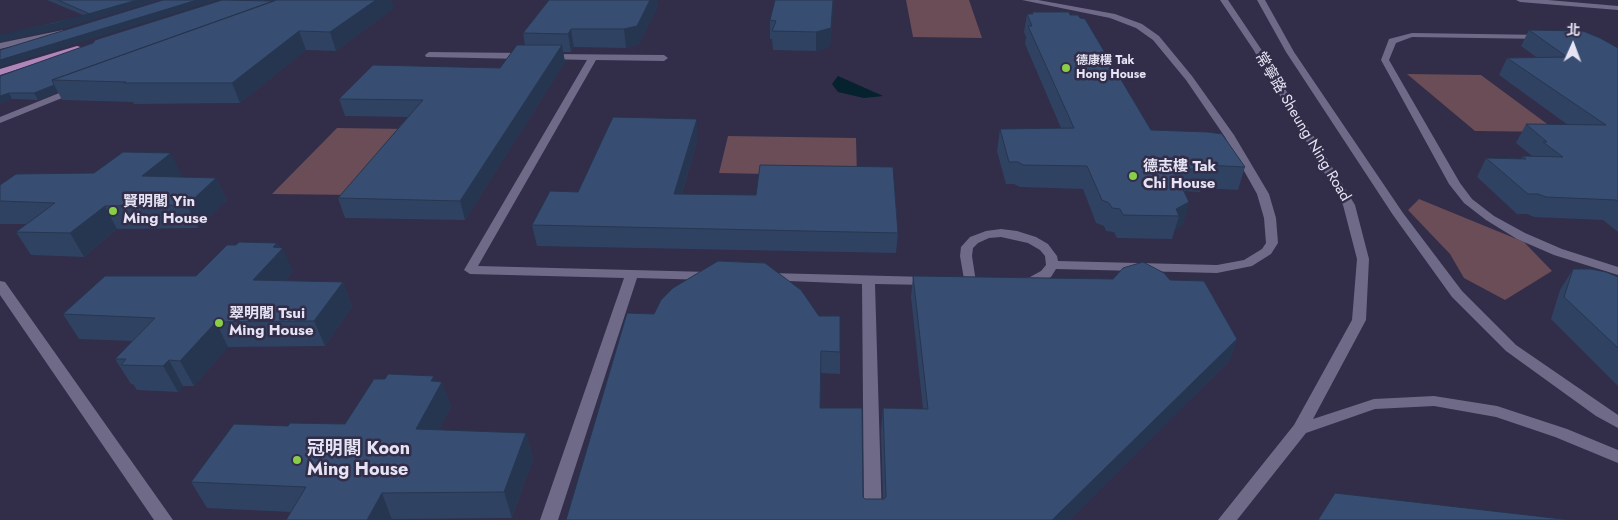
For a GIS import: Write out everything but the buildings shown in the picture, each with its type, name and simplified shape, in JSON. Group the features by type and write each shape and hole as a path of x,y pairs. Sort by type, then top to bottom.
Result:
{"main road":[{"path":"0,52 76,30"},
{"path":"0,72 90,45"}],"street":[{"path":"1026,0 1112,16 1138,26 1156,38 1189,78 1230,137 1263,194 1270,218 1272,243 1267,251 1248,263 1233,267 1217,269 1052,265"},
{"name":"常寧路 Sheung Ning Road","path":"1224,0 1262,58 1349,205 1363,260 1359,320 1300,429 1226,520"},
{"name":"常寧路 Sheung Ning Road","path":"1262,0 1290,52 1399,216 1456,294 1511,348 1618,422"},
{"path":"1520,0 1618,8"},
{"path":"0,46 76,30"},
{"path":"1558,37 1412,35 1392,41 1385,60 1455,184 1468,200 1490,218 1520,236 1558,252 1618,270"},
{"path":"0,79 90,45"},
{"path":"429,55 533,56"},
{"path":"543,56 664,58"},
{"path":"593,57 470,270 721,276"},
{"path":"0,120 80,88"},
{"path":"760,277 975,282 966,256 967,247 974,240 986,235 1009,234 1032,240 1044,247 1051,256 1052,265 1046,274 1033,281 1006,282"},
{"path":"549,520 632,274"},
{"path":"868,280 873,520"},
{"path":"0,285 164,520"},
{"path":"1300,429 1374,404 1434,401 1497,412 1561,434 1618,457"}],"shaded area":[{"path":"906,0 969,0 982,38 913,37"},
{"path":"1407,74 1481,75 1558,132 1475,131"},
{"path":"337,128 408,129 352,195 272,194"},
{"path":"728,136 856,138 857,176 719,173"},
{"path":"1419,199 1524,242 1552,271 1505,300 1464,278 1450,254 1408,210"}],"water":[{"path":"838,76 883,96 864,98 838,92 832,84"}],"place":[{"name":"德康樓 Tak Hong House","path":"1066,68"},
{"name":"德志樓 Tak Chi House","path":"1133,176"},
{"name":"賢明閣 Yin Ming House","path":"113,211"},
{"name":"翠明閣 Tsui Ming House","path":"219,323"},
{"name":"冠明閣 Koon Ming House","path":"297,460"}]}
